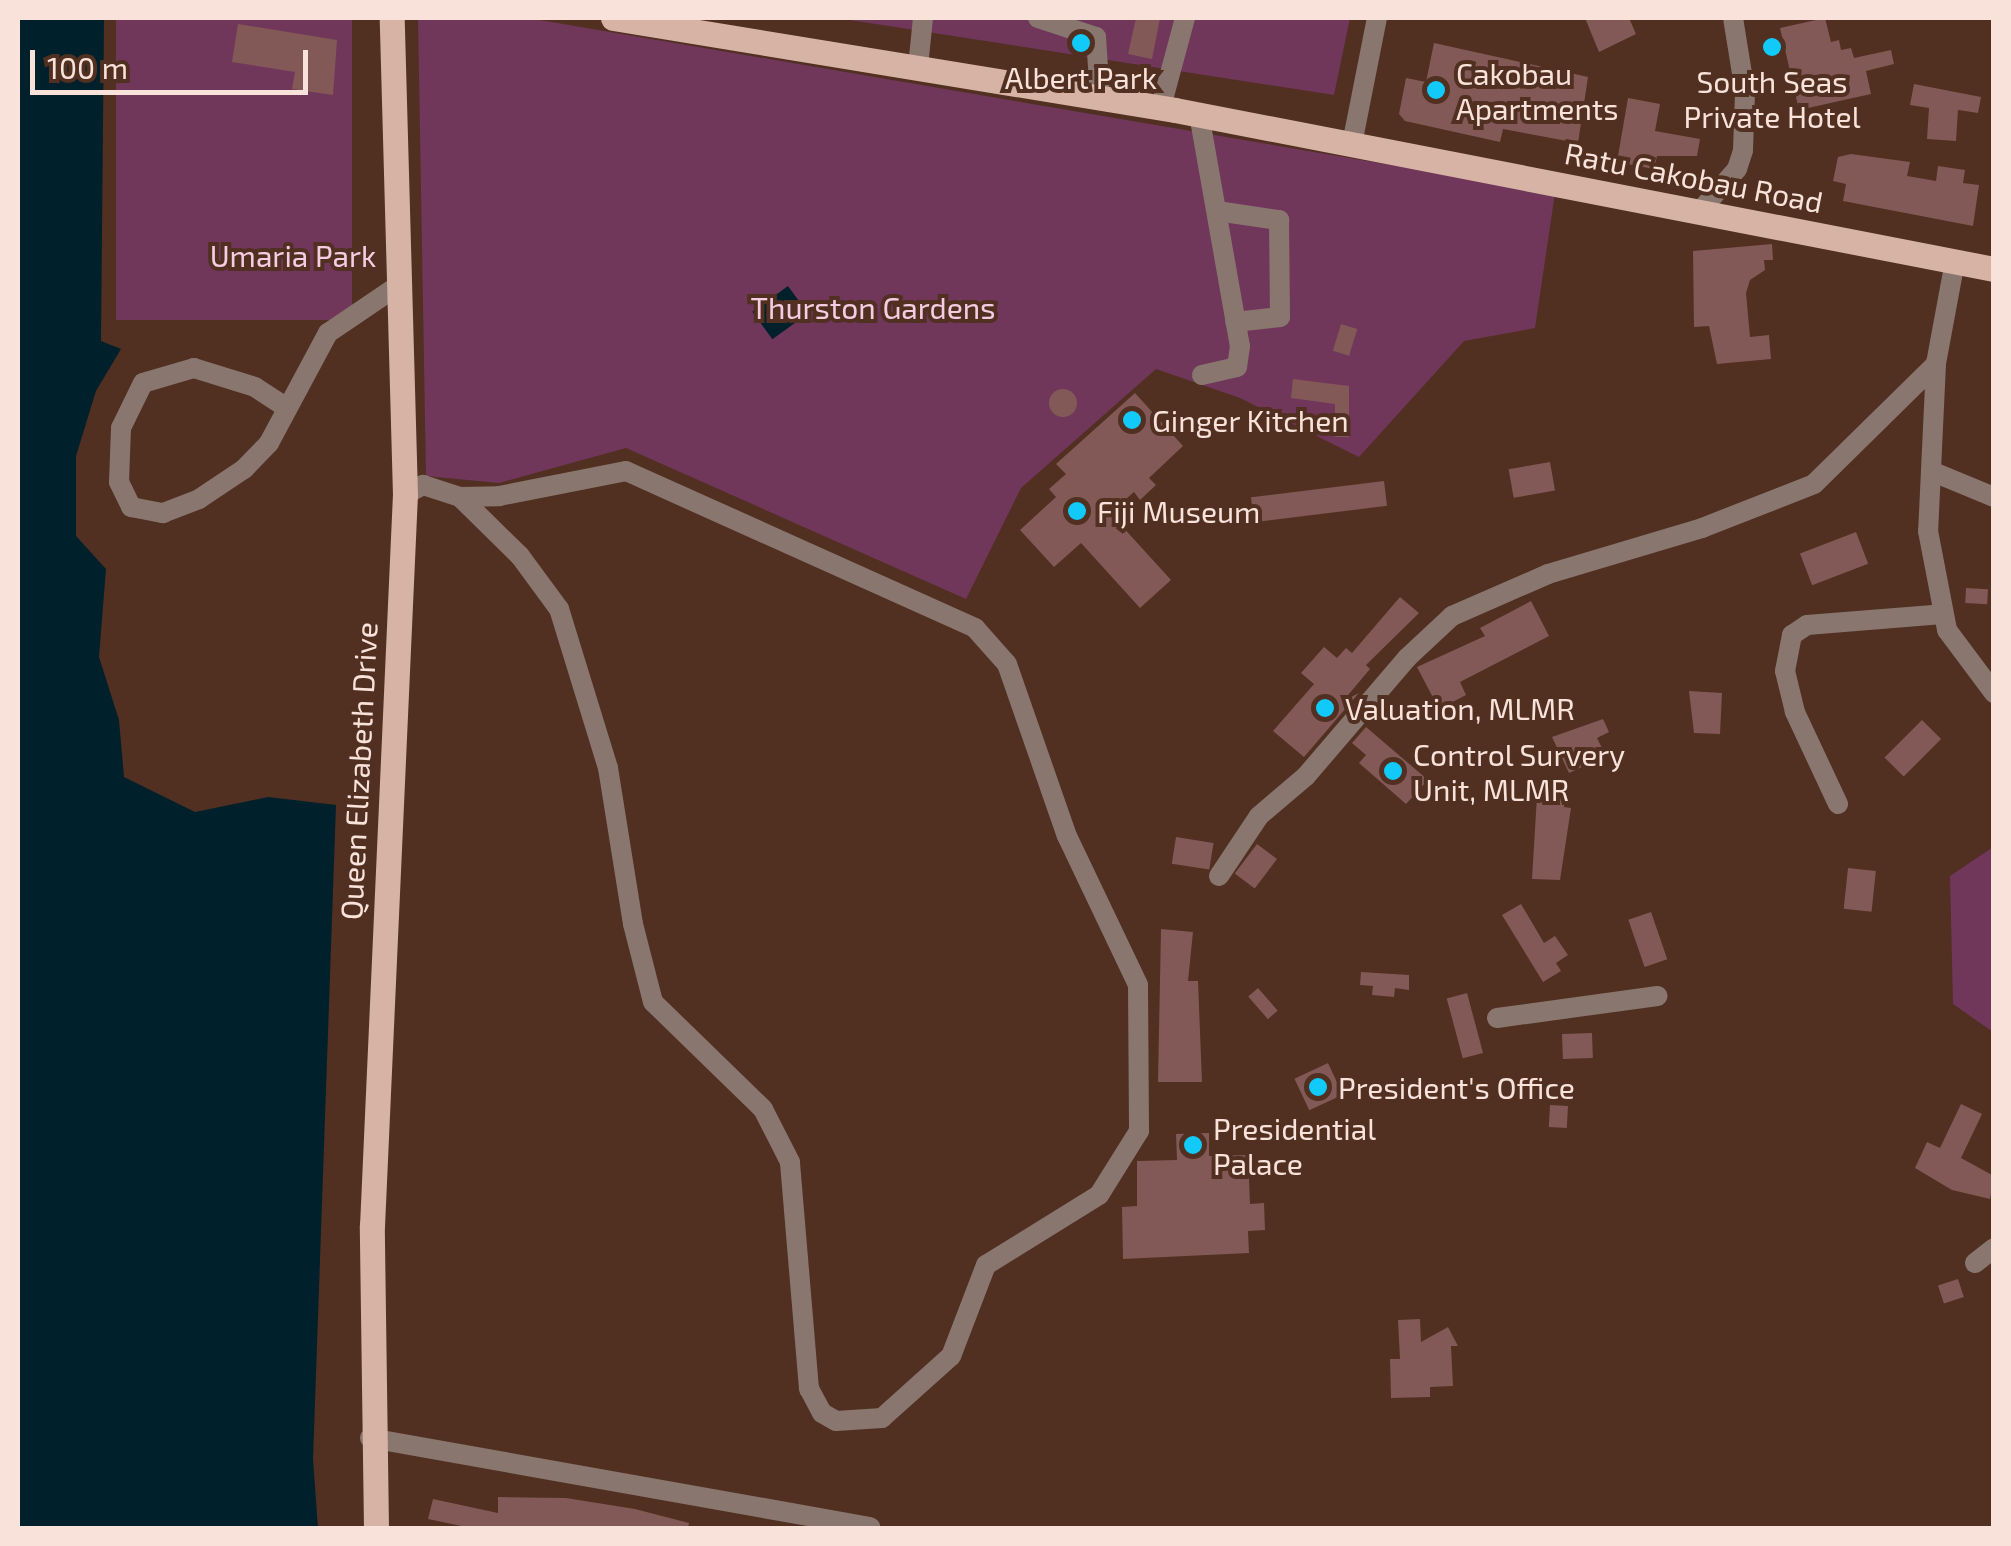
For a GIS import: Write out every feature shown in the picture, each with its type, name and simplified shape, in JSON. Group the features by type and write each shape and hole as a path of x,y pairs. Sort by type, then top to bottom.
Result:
{"main road":[{"name":"Queen Elizabeth Drive","path":"376,1528 370,1438 382,941 405,495 396,287 392,18"},
{"name":"Ratu Cakobau Road","path":"613,18 694,24 918,68 1199,114 1994,269"}],"street":[{"path":"1038,18 1096,37 1100,97"},
{"path":"1161,108 1186,18"},
{"path":"1352,144 1377,18"},
{"path":"1700,211 1737,169 1743,150 1745,92 1733,18"},
{"path":"918,68 930,19"},
{"path":"1199,114 1236,322 1237,368 1202,376"},
{"path":"1217,211 1279,220 1280,317 1236,322"},
{"path":"1954,262 1936,364 1928,531 1948,630 1994,693"},
{"path":"284,406 255,386 194,368 143,384 120,428 119,482 131,507 162,513 199,499 269,443 284,406 328,333 396,287"},
{"path":"1219,876 1259,816 1306,776 1407,658 1452,616 1534,579 1702,528 1814,484 1936,364"},
{"path":"405,495 423,486 460,497 499,496 626,471 976,628 1008,664 1067,836 1138,985 1139,1131 1098,1194 986,1265 951,1356 882,1418 836,1420 822,1413 809,1388 790,1162 763,1110 653,1002 633,924 608,768 559,609 490,524 460,497"},
{"path":"1931,471 1994,498"},
{"path":"490,524 499,496"},
{"path":"1838,804 1795,712 1785,671 1792,635 1807,625 1944,614"},
{"path":"1497,1018 1658,996"},
{"path":"1975,1263 1994,1248"},
{"path":"370,1438 870,1527"},
{"path":"728,1528 733,1505"}],"green space":[{"name":"Umaria Park","path":"116,18 352,18 352,320 116,320"},
{"name":"Thurston Gardens","path":"418,18 528,18 1555,193 1535,328 1464,341 1359,457 1240,398 1156,369 1021,488 966,599 626,448 499,483 426,476"},
{"path":"837,18 1350,18 1334,95"},
{"path":"1993,847 1993,1032 1953,1004 1950,876"}],"water":[{"path":"18,18 104,18 101,341 121,349 96,391 76,456 76,536 106,569 99,657 119,720 124,777 195,812 268,797 336,805 313,1459 318,1528 18,1528"},
{"path":"788,286 808,314 772,339 752,312"}],"building":[{"path":"1136,18 1160,18 1152,59 1128,54"},
{"path":"1585,18 1629,18 1636,34 1599,52"},
{"path":"1825,18 1831,42 1839,40 1841,50 1851,48 1854,58 1891,50 1894,64 1866,71 1871,94 1799,110 1780,28"},
{"path":"238,24 337,40 333,95 292,89 295,72 232,62"},
{"path":"1434,43 1588,77 1578,143 1503,129 1500,142 1405,121 1399,114 1406,78 1426,82"},
{"path":"1914,84 1981,97 1978,113 1958,110 1956,141 1927,139 1929,108 1910,105"},
{"path":"1628,98 1660,104 1655,131 1700,139 1697,156 1657,156 1654,169 1627,164 1628,158 1618,156"},
{"path":"1851,154 1910,162 1907,176 1936,181 1938,166 1965,170 1963,183 1979,185 1973,226 1843,201 1846,184 1833,181 1838,157"},
{"path":"1772,244 1773,260 1764,260 1765,270 1750,280 1746,293 1750,337 1769,335 1771,359 1717,364 1709,326 1694,327 1693,251"},
{"path":"1341,324 1357,329 1349,356 1333,351"},
{"path":"1293,379 1349,386 1349,437 1335,437 1335,404 1291,398"},
{"path":"1063,389 1073,393 1077,403 1073,413 1063,417 1053,413 1049,403 1053,393"},
{"name":"Fiji Museum","path":"1135,393 1183,446 1149,478 1156,485 1140,500 1134,492 1110,513 1171,580 1140,608 1081,543 1054,567 1020,530 1056,497 1049,489 1066,474 1056,464"},
{"path":"1550,462 1555,491 1514,498 1509,469"},
{"path":"1384,481 1387,506 1254,522 1251,497"},
{"path":"1856,532 1868,564 1812,585 1800,554"},
{"path":"1966,588 1988,589 1987,604 1965,603"},
{"name":"Valuation, MLMR","path":"1400,597 1419,613 1366,665 1370,669 1343,701 1359,693 1304,757 1273,731 1314,684 1301,673 1324,647 1337,658 1346,648 1352,653"},
{"path":"1531,601 1549,636 1460,682 1466,695 1439,709 1417,667 1485,636 1480,628"},
{"path":"1689,691 1722,693 1720,734 1694,733"},
{"path":"1603,719 1609,732 1597,738 1606,756 1569,773 1552,737"},
{"path":"1922,720 1941,739 1904,777 1885,757"},
{"name":"Control Survery Unit, MLMR","path":"1366,727 1428,780 1406,804 1359,763 1366,755 1352,743"},
{"path":"1537,796 1565,797 1564,807 1571,808 1560,880 1532,879"},
{"path":"1176,837 1214,843 1209,870 1172,864"},
{"path":"1257,844 1277,859 1255,889 1235,874"},
{"path":"1848,868 1876,871 1872,912 1844,909"},
{"path":"1521,904 1544,943 1555,936 1568,955 1556,963 1561,971 1543,982 1502,915"},
{"path":"1651,912 1667,959 1645,967 1628,920"},
{"path":"1161,929 1193,932 1188,981 1198,981 1202,1082 1158,1082"},
{"path":"1361,972 1409,975 1409,990 1395,988 1394,997 1372,995 1373,986 1360,985"},
{"path":"1258,988 1278,1011 1268,1019 1248,997"},
{"path":"1467,993 1483,1053 1463,1058 1447,998"},
{"path":"1592,1033 1593,1058 1563,1059 1562,1034"},
{"name":"President's Office","path":"1328,1063 1343,1095 1309,1110 1294,1079"},
{"path":"1961,1104 1982,1114 1961,1158 1994,1176 1990,1199 1952,1190 1915,1168 1927,1142 1940,1148"},
{"path":"1550,1105 1568,1106 1567,1128 1549,1127"},
{"name":"Presidential Palace","path":"1209,1133 1209,1156 1248,1155 1250,1204 1264,1203 1265,1230 1248,1231 1249,1253 1123,1259 1122,1207 1137,1206 1137,1161 1177,1160 1176,1134"},
{"path":"1958,1279 1964,1297 1944,1304 1938,1285"},
{"path":"1420,1319 1421,1342 1448,1327 1458,1346 1451,1346 1453,1386 1430,1387 1430,1397 1391,1398 1390,1359 1400,1359 1398,1320"},
{"path":"498,1497 566,1498 689,1523 688,1528 471,1528 428,1519 433,1499 498,1513"}],"place":[{"name":"Albert Park","path":"1081,43"},
{"name":"South Seas Private Hotel","path":"1772,47"},
{"name":"Cakobau Apartments","path":"1436,90"},
{"name":"Ginger Kitchen","path":"1132,420"},
{"name":"Fiji Museum","path":"1077,511"},
{"name":"Valuation, MLMR","path":"1325,708"},
{"name":"Control Survery Unit, MLMR","path":"1393,771"},
{"name":"President's Office","path":"1318,1087"},
{"name":"Presidential Palace","path":"1193,1145"}]}
